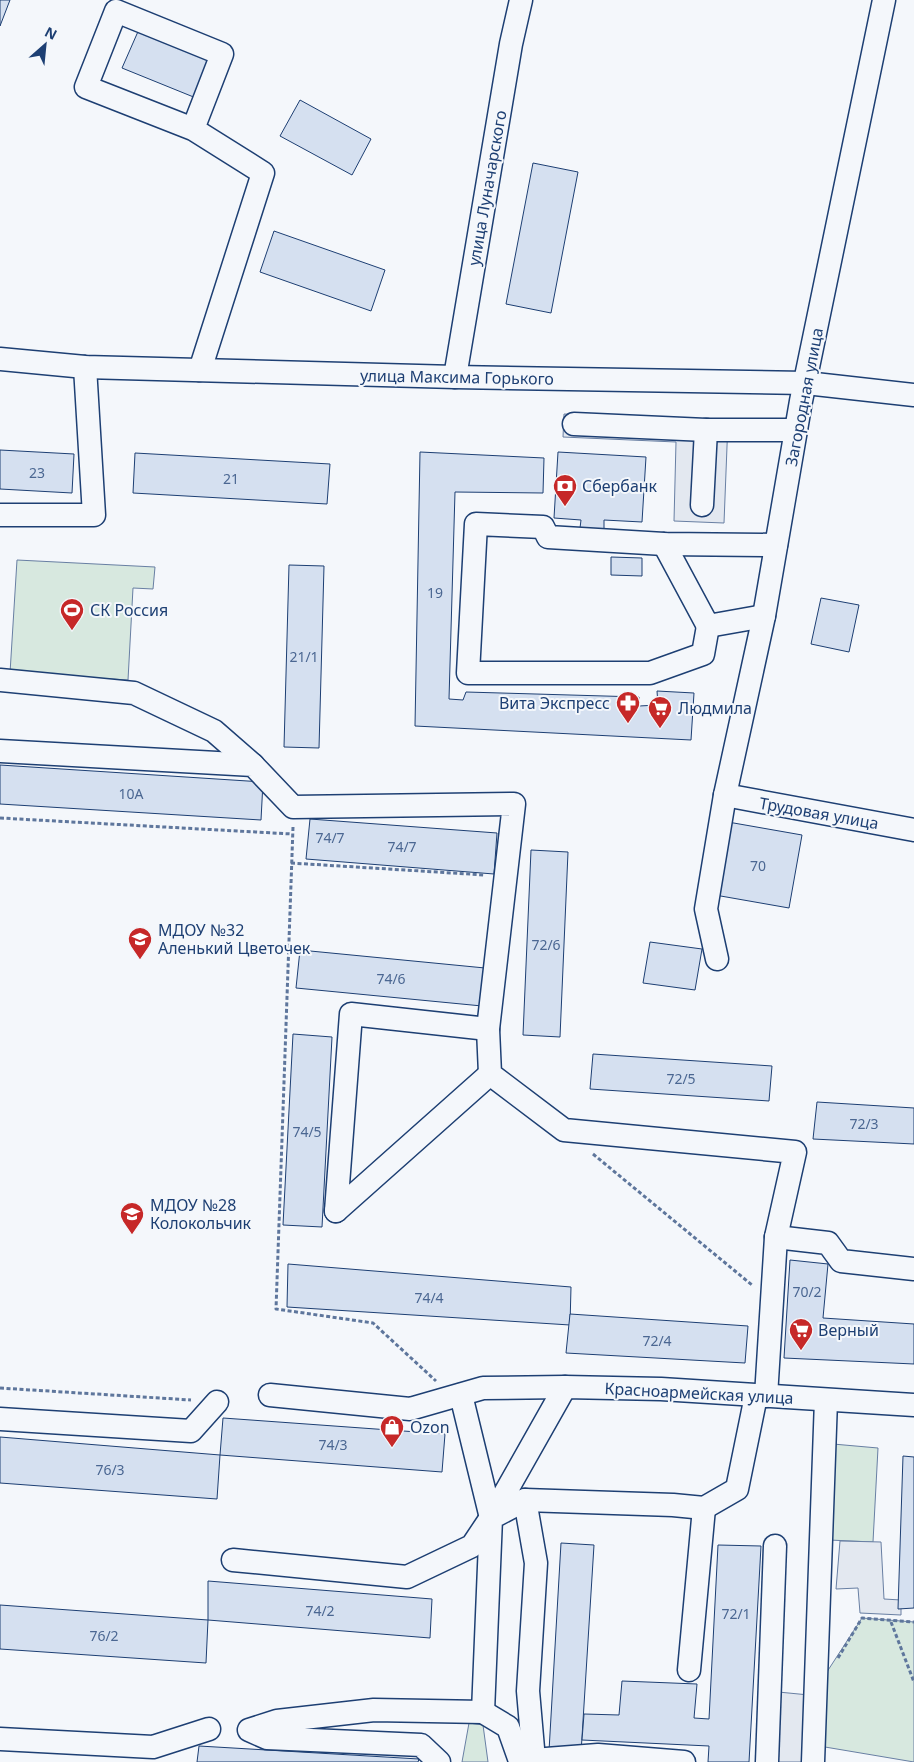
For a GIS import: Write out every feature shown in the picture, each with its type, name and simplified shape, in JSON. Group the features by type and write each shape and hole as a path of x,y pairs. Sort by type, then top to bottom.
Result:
{"street":[{"name":"улица Луначарского","path":"455,377 511,44 521,0"},
{"name":"Загородная улица","path":"717,959 706,909 725,795 764,616 796,430 884,0"},
{"path":"193,129 222,54 116,11 86,87 193,129 263,173 200,370"},
{"name":"улица Максима Горького","path":"0,359 85,367 455,377 806,383 914,395"},
{"path":"0,515 94,515 85,367"},
{"path":"574,424 706,430 796,430"},
{"path":"702,506 706,430"},
{"path":"664,544 708,626 703,654 650,673 468,673 476,524 543,526 548,537 664,544 776,545"},
{"path":"708,626 764,616"},
{"path":"0,680 134,693 214,730 254,765 293,807 514,804 504,877 488,1028 490,1074"},
{"path":"0,751 254,765"},
{"name":"Трудовая улица","path":"725,795 914,830"},
{"path":"488,1028 351,1014 336,1211 490,1074"},
{"path":"490,1074 564,1130 795,1152 776,1237 761,1396 737,1489 704,1508 672,1505 525,1500 490,1518"},
{"path":"776,1237 828,1243 841,1261 914,1269"},
{"path":"233,1560 407,1577 472,1546 565,1387"},
{"name":"Красноармейская улица","path":"270,1395 410,1409 453,1389 565,1387 661,1389 914,1404"},
{"path":"453,1389 490,1518 483,1712"},
{"path":"813,1762 826,1400"},
{"path":"0,1420 191,1431 218,1402"},
{"path":"525,1500 536,1563 528,1691 534,1760"},
{"path":"689,1670 704,1508"},
{"path":"767,1762 775,1546"},
{"path":"439,1762 422,1745 267,1738 249,1730 277,1721 374,1710 483,1712 508,1727 520,1761 598,1756 684,1762"},
{"path":"0,1740 153,1747 209,1729"}],"path":[{"path":"293,807 276,1248 276,1310 373,1323 437,1381 453,1389"},
{"path":"0,818 292,834"},
{"path":"291,863 504,877"},
{"path":"564,1130 771,1302"},
{"path":"0,1388 218,1402"},
{"path":"833,1667 862,1618 891,1622 914,1622"},
{"path":"891,1622 914,1682"}],"shaded area":[{"path":"564,414 728,421 724,523 674,521 676,442 563,437"},
{"name":"СК Россия","path":"17,560 155,567 153,589 133,588 128,680 10,673"},
{"path":"833,1444 878,1448 873,1542 829,1540"},
{"path":"840,1541 881,1542 884,1599 901,1600 901,1615 860,1613 858,1588 836,1589"},
{"path":"862,1618 914,1622 914,1762 825,1747 821,1681"},
{"path":"768,1691 809,1695 806,1762 767,1762"},
{"path":"469,1723 483,1725 488,1762 462,1762"}],"building":[{"path":"0,0 10,0 0,26"},
{"path":"140,27 213,57 196,98 122,68"},
{"path":"300,100 371,139 352,175 280,136"},
{"path":"533,163 578,172 551,313 506,304"},
{"path":"274,231 385,270 371,311 260,272"},
{"path":"0,450 74,454 72,493 0,489"},
{"path":"420,452 544,458 543,493 455,492 449,699 463,700 466,692 639,697 639,706 658,705 657,691 694,693 691,740 415,726"},
{"path":"558,452 646,457 642,522 604,520 604,530 580,528 581,520 554,518"},
{"path":"135,453 330,464 327,504 133,493"},
{"path":"611,557 642,558 642,576 611,575"},
{"path":"289,565 324,566 319,748 284,747"},
{"path":"821,598 859,605 849,652 811,644"},
{"path":"0,765 263,782 261,820 0,804"},
{"path":"310,819 497,833 494,874 306,859"},
{"path":"728,822 802,835 789,908 715,895"},
{"path":"531,850 568,852 560,1037 523,1035"},
{"path":"650,942 702,949 695,990 643,983"},
{"path":"300,950 485,968 482,1006 296,988"},
{"path":"293,1034 332,1037 322,1227 283,1225"},
{"path":"593,1054 772,1066 769,1101 590,1089"},
{"path":"817,1102 914,1108 914,1144 813,1139"},
{"path":"790,1260 828,1264 823,1318 914,1324 914,1364 784,1358"},
{"path":"288,1264 571,1287 570,1325 287,1307"},
{"path":"570,1314 748,1326 745,1363 566,1353"},
{"path":"223,1418 445,1434 442,1472 220,1455"},
{"path":"0,1437 220,1455 217,1499 0,1483"},
{"path":"903,1456 914,1457 914,1608 898,1609"},
{"path":"561,1543 594,1545 581,1753 549,1751"},
{"path":"718,1545 761,1546 749,1762 708,1762 709,1746 582,1740 584,1714 619,1715 622,1681 697,1684 694,1718 709,1719"},
{"path":"208,1581 432,1599 430,1638 208,1620"},
{"path":"0,1605 208,1620 206,1663 0,1649"},
{"path":"199,1746 419,1759 418,1762 197,1762"}],"place":[{"name":"Сбербанк","path":"565,507"},
{"name":"СК Россия","path":"72,631"},
{"name":"Вита Экспресс","path":"628,724"},
{"name":"Людмила","path":"660,729"},
{"name":"МДОУ №32 Аленький Цветочек","path":"140,960"},
{"name":"МДОУ №28 Колокольчик","path":"132,1235"},
{"name":"Верный","path":"801,1351"},
{"name":"Ozon","path":"392,1448"}]}
